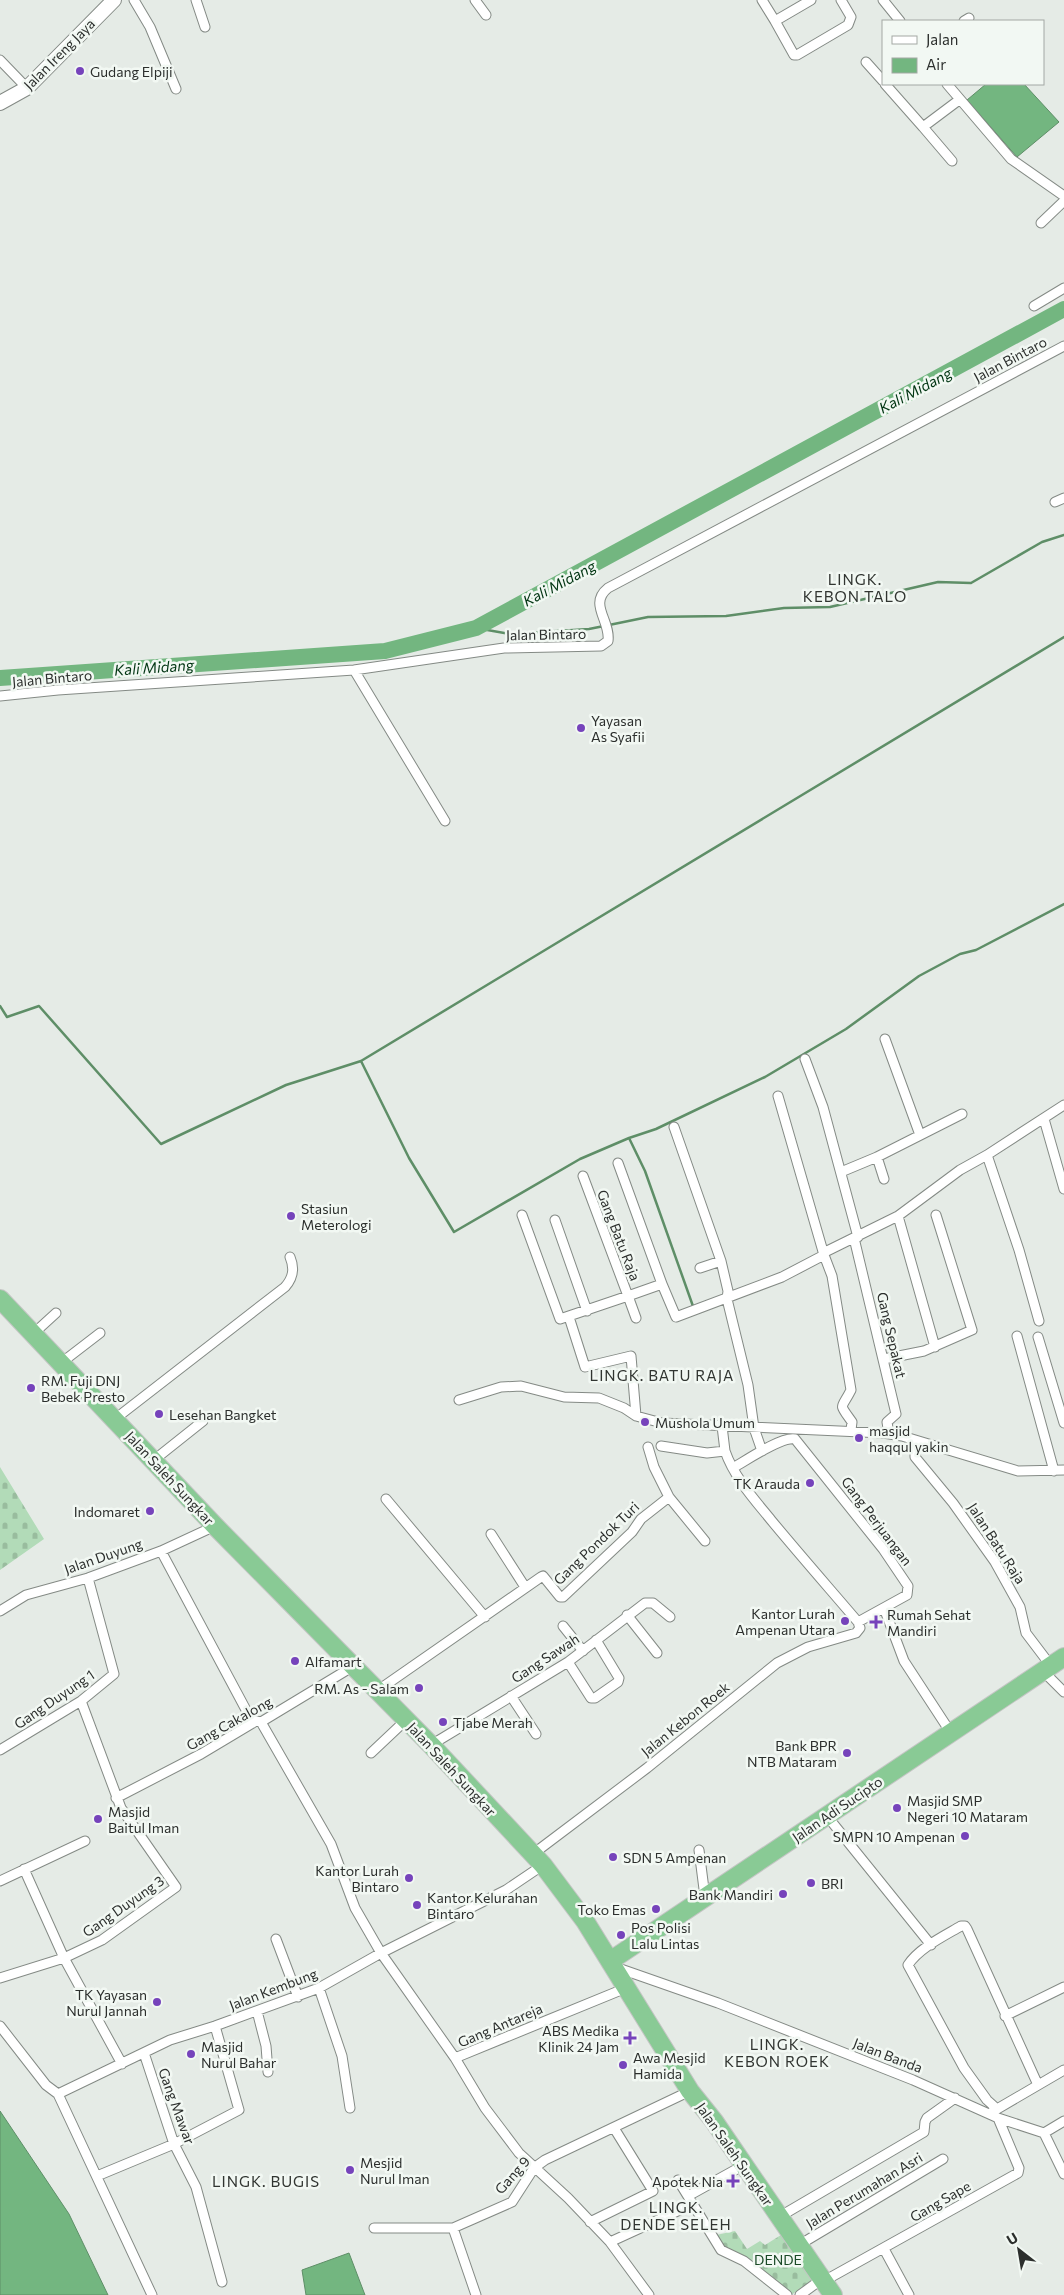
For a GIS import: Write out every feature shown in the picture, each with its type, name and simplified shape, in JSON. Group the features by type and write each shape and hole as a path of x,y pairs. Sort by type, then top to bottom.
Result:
{"highway":[{"name":"Jalan Saleh Sungkar","path":"0,1299 215,1526 431,1745 538,1859 585,1921 690,2091 714,2121 826,2285"},
{"name":"Jalan Adi Sucipto","path":"612,1964 705,1897 1053,1665"}],"street":[{"path":"134,0 150,27 176,89"},
{"path":"196,0 206,27"},
{"path":"475,0 486,15"},
{"path":"762,0 792,54 797,55 848,25 851,17 841,0"},
{"path":"775,21 810,0"},
{"path":"883,0 899,20"},
{"name":"Jalan Ireng Jaya","path":"0,104 27,88 112,1"},
{"path":"0,60 27,88"},
{"path":"866,62 882,80"},
{"path":"887,85 952,161"},
{"path":"948,85 1011,159 1064,196"},
{"path":"923,127 959,100"},
{"path":"1041,223 1064,202"},
{"path":"1034,306 1064,288"},
{"name":"Jalan Bintaro","path":"0,696 58,690 354,670 504,648 601,646 608,641 608,631 599,600 608,588 1064,346"},
{"path":"1055,502 1064,498"},
{"path":"354,670 445,820"},
{"path":"885,1039 920,1135"},
{"name":"Gang Sepakat","path":"805,1059 823,1107 841,1172 884,1359 896,1414 887,1422 889,1434"},
{"path":"778,1096 832,1276 851,1390 842,1405 843,1412 852,1422 851,1430"},
{"path":"728,1296 782,1277 898,1216 960,1170 1064,1106"},
{"path":"841,1172 877,1157 962,1114"},
{"path":"1044,1119 1064,1189"},
{"path":"674,1127 721,1261 748,1385 754,1428 762,1451"},
{"path":"987,1155 1019,1250 1038,1322"},
{"path":"877,1157 884,1178"},
{"path":"618,1163 662,1284"},
{"name":"Gang Batu Raja","path":"583,1176 628,1296 662,1284 676,1317 728,1296"},
{"path":"522,1214 560,1319 628,1296 636,1318"},
{"path":"884,1359 935,1347 970,1332 973,1328 936,1215"},
{"path":"898,1216 935,1347"},
{"path":"555,1220 587,1311"},
{"path":"115,1420 285,1287 293,1271 290,1257"},
{"path":"700,1268 721,1261"},
{"path":"33,1334 56,1313"},
{"path":"569,1317 585,1367 631,1356 636,1416"},
{"path":"61,1363 100,1333"},
{"path":"1017,1336 1054,1471"},
{"path":"1038,1337 1064,1423"},
{"path":"459,1400 501,1387 522,1386 564,1397 598,1398 624,1408 636,1416 662,1422 754,1428 851,1430 889,1434 1018,1471 1064,1470"},
{"path":"154,1460 189,1430 203,1421"},
{"path":"722,1426 725,1450 733,1468 782,1534 858,1622"},
{"name":"Gang Perjuangan","path":"733,1468 762,1451 788,1440 795,1440 883,1549 908,1586 907,1595 858,1622"},
{"name":"Jalan Batu Raja","path":"919,1442 914,1450 916,1458 953,1503 995,1562 1020,1607 1026,1633 1053,1665 1064,1692"},
{"path":"661,1446 707,1453 725,1450"},
{"path":"648,1447 654,1467 669,1497 705,1541"},
{"name":"Gang Pondok Turi","path":"377,1692 543,1576 560,1597 563,1597 632,1532 641,1519 669,1497"},
{"path":"386,1499 485,1617"},
{"name":"Jalan Duyung","path":"0,1611 26,1595 88,1578 161,1551 215,1526"},
{"path":"491,1534 526,1587"},
{"path":"161,1551 257,1722 331,1844 355,1908 381,1953 455,2058"},
{"name":"Gang Duyung 1","path":"0,1750 81,1701 114,1674 88,1578"},
{"name":"Gang Sawah","path":"431,1745 568,1662 627,1615 649,1602 670,1617"},
{"path":"884,1608 904,1661 951,1732"},
{"path":"627,1615 657,1653"},
{"name":"Jalan Kebon Roek","path":"538,1859 777,1663 808,1647 856,1633 860,1628 858,1622"},
{"path":"563,1626 583,1651"},
{"path":"568,1662 591,1698 595,1698 618,1682 619,1678 596,1640"},
{"name":"Gang Cakalong","path":"116,1798 201,1754 352,1667"},
{"path":"511,1696 536,1734"},
{"path":"81,1701 116,1798"},
{"path":"371,1753 406,1720"},
{"name":"Gang Duyung 3","path":"0,1978 64,1958 102,1940 176,1886 129,1822 116,1798"},
{"path":"827,1816 931,1945"},
{"path":"0,1881 85,1841"},
{"path":"699,1850 705,1897"},
{"name":"Jalan Kembung","path":"58,2094 170,2040 215,2026 319,1988 381,1953 506,1890 538,1859"},
{"path":"24,1869 64,1958 122,2064"},
{"path":"1038,2085 1005,2016 981,1956 965,1926 961,1926 911,1960 908,1965 910,1970 964,2068 995,2114 1064,2070"},
{"path":"276,1939 298,1997"},
{"name":"Jalan Banda","path":"612,1964 718,2003 1044,2134"},
{"path":"1005,2016 1064,1987"},
{"path":"319,1988 342,2056 350,2108"},
{"name":"Gang Antareja","path":"626,1988 455,2058 485,2108 519,2153 568,2198 610,2242 649,2295"},
{"path":"257,2011 266,2046 268,2072"},
{"path":"0,2026 46,2085 58,2094 152,2295"},
{"path":"97,2176 174,2144 239,2110 215,2026"},
{"name":"Gang Mawar","path":"144,2053 174,2144 196,2187 222,2282"},
{"name":"Gang 9","path":"374,2228 453,2228 512,2202 534,2168 574,2145 690,2091"},
{"path":"779,2217 924,2132 925,2122 928,2118 955,2098"},
{"name":"Gang Sape","path":"800,2295 826,2285 884,2249 1018,2173 1019,2168 995,2114"},
{"path":"1064,2121 1044,2134 1064,2174"},
{"path":"590,2222 653,2191 614,2128"},
{"name":"Jalan Perumahan Asri","path":"798,2245 943,2159"},
{"path":"688,2196 744,2165"},
{"path":"678,2180 721,2250 760,2273 787,2295"},
{"path":"610,2242 693,2204"},
{"path":"453,2228 476,2295"},
{"path":"884,2249 909,2295"}],"green space":[{"path":"0,1467 44,1539 0,1570"},
{"name":"DENDE","path":"735,2231 747,2249 760,2241 765,2245 781,2235 814,2279 791,2295 774,2278 745,2258 723,2247 716,2235"}],"water":[{"path":"985,85 1025,85 1059,122 1017,157 967,100"},
{"path":"0,2111 69,2214 108,2295 0,2295"},
{"path":"349,2253 365,2295 306,2295 302,2270"}],"waterway":[{"name":"Kali Midang","path":"0,678 385,651 476,628 1064,309"},
{"path":"609,625 648,617 726,616 784,608 830,607 938,582 971,583 1042,542 1064,535"},
{"path":"476,628 510,634 589,629 604,626"},
{"path":"0,1006 7,1017 39,1006 161,1144 286,1085 361,1061 1064,637"},
{"path":"629,1138 656,1129 765,1077 846,1029 919,976 960,954 976,950 1064,904"},
{"path":"361,1061 409,1158 454,1232 580,1159 629,1138 645,1171 694,1309"}],"place":[{"name":"Gudang Elpiji","path":"80,71"},
{"name":"Yayasan As Syafii","path":"581,728"},
{"name":"Stasiun Meterologi","path":"291,1216"},
{"name":"RM. Fuji DNJ Bebek Presto","path":"31,1388"},
{"name":"Lesehan Bangket","path":"159,1414"},
{"name":"Mushola Umum","path":"645,1422"},
{"name":"masjid haqqul yakin","path":"859,1438"},
{"name":"TK Arauda","path":"810,1483"},
{"name":"Indomaret","path":"150,1511"},
{"name":"Kantor Lurah Ampenan Utara","path":"845,1621"},
{"name":"Rumah Sehat Mandiri","path":"876,1622"},
{"name":"Alfamart","path":"295,1661"},
{"name":"RM. As - Salam","path":"419,1688"},
{"name":"Tjabe Merah","path":"443,1722"},
{"name":"Bank BPR NTB Mataram","path":"847,1753"},
{"name":"Masjid SMP Negeri 10 Mataram","path":"897,1808"},
{"name":"Masjid Baitul Iman","path":"98,1819"},
{"name":"SMPN 10 Ampenan","path":"965,1836"},
{"name":"SDN 5 Ampenan","path":"613,1857"},
{"name":"Kantor Lurah Bintaro","path":"409,1878"},
{"name":"BRI","path":"811,1883"},
{"name":"Bank Mandiri","path":"783,1894"},
{"name":"Kantor Kelurahan Bintaro","path":"417,1905"},
{"name":"Toko Emas","path":"656,1909"},
{"name":"Pos Polisi Lalu Lintas","path":"621,1935"},
{"name":"TK Yayasan Nurul Jannah","path":"157,2002"},
{"name":"ABS Medika Klinik 24 Jam","path":"630,2038"},
{"name":"Masjid Nurul Bahar","path":"191,2054"},
{"name":"Awa Mesjid Hamida","path":"623,2065"},
{"name":"Mesjid Nurul Iman","path":"350,2170"},
{"name":"Apotek Nia","path":"733,2181"}],"district":[{"name":"LINGK. KEBON TALO","path":"855,588"},
{"name":"LINGK. BATU RAJA","path":"662,1375"},
{"name":"LINGK. KEBON ROEK","path":"777,2052"},
{"name":"LINGK. BUGIS","path":"266,2181"},
{"name":"LINGK. DENDE SELEH","path":"676,2216"}]}
